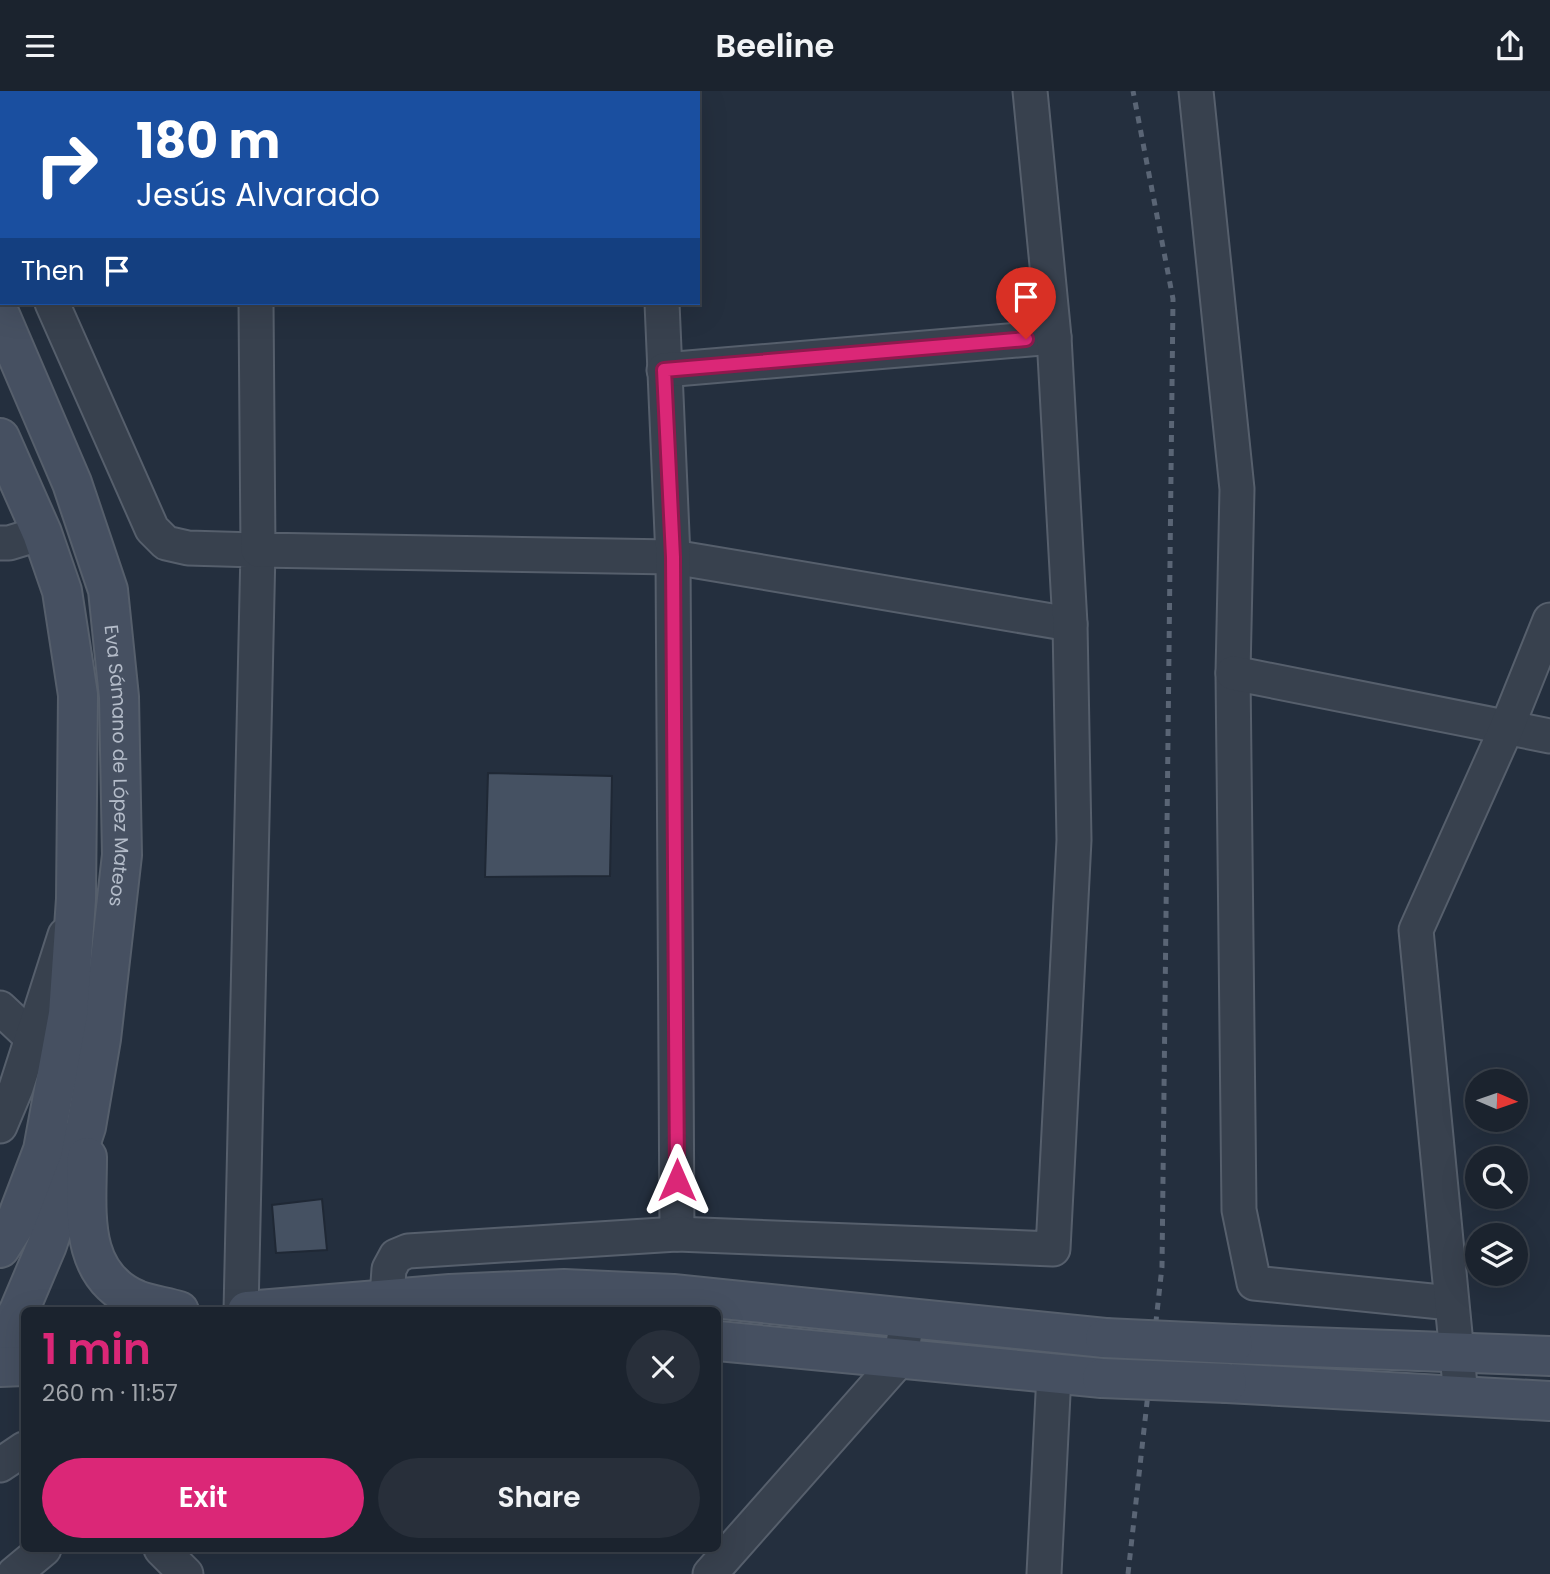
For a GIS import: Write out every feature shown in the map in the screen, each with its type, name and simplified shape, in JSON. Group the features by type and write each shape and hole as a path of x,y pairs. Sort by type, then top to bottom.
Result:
{"main road":[{"name":"Eva Sámano de López Mateos","path":"0,315 72,483 108,590 119,697 122,855 101,1039 86,1126 47,1245 8,1333"},
{"name":"Eva Sámano de López Mateos","path":"0,438 43,533 62,591 78,695 76,899 68,1014 43,1150 14,1226 0,1248"},
{"path":"86,1126 88,1234 97,1265 113,1286 137,1300 164,1307"},
{"path":"340,1307 564,1289 673,1294 1105,1338 1550,1356"},
{"path":"721,1341 1102,1378 1550,1401"},
{"path":"0,1367 21,1366"}],"street":[{"path":"387,1305 389,1269 396,1256 408,1251 677,1234 1053,1249 1074,840 1070,624 1054,337 1030,91"},
{"path":"1196,91 1237,489 1233,673 1239,1210 1254,1283 1451,1303"},
{"path":"53,305 152,529 166,543 188,548 673,557 1070,624"},
{"path":"241,1307 258,549 256,305"},
{"path":"662,305 673,557 677,1234"},
{"path":"664,370 1054,337"},
{"path":"0,543 43,533"},
{"path":"1461,1396 1416,930 1507,727 1550,620"},
{"path":"1233,673 1550,736"},
{"path":"0,1126 16,1088 76,899"},
{"path":"0,1008 32,1038"},
{"path":"709,1574 900,1359 908,1317"},
{"path":"1044,1574 1054,1374"},
{"path":"0,1465 21,1451"},
{"path":"14,1574 40,1552"},
{"path":"164,1552 186,1574"}],"building":[{"path":"488,773 612,776 610,876 485,877"},
{"path":"322,1199 327,1250 276,1253 272,1205"}],"railway":[{"path":"1128,1574 1162,1267 1173,299 1133,91"}],"route":[{"path":"677,1180 673,557 664,370 1026,339"}]}
